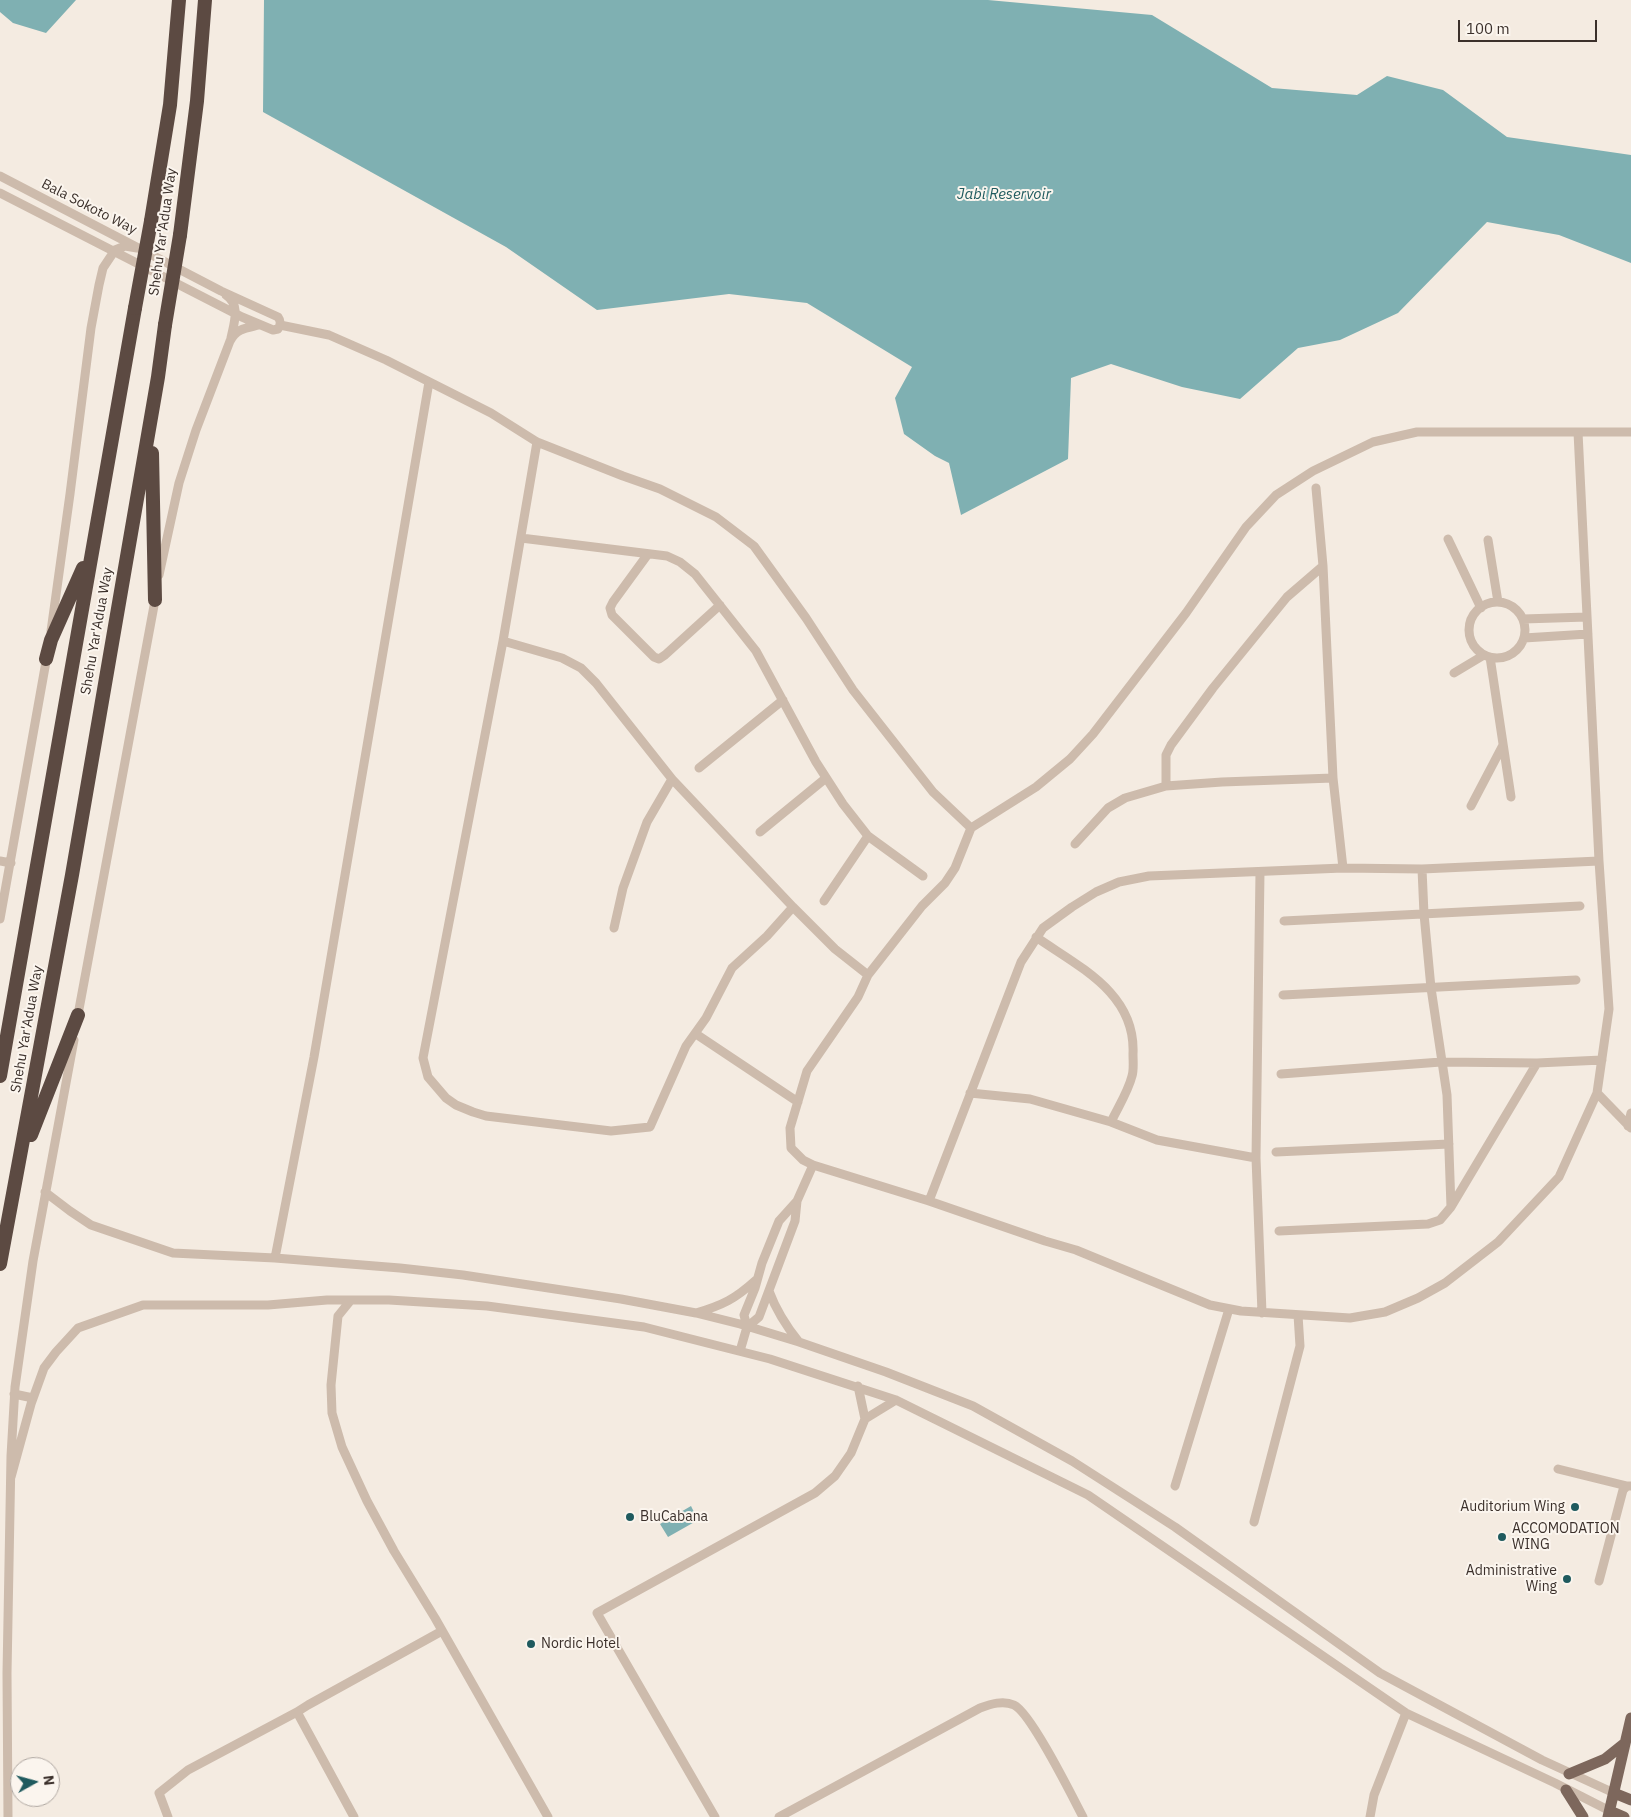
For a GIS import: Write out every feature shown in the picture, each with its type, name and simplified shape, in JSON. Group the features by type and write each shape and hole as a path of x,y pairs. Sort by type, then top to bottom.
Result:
{"highway":[{"name":"Shehu Yar'Adua Way","path":"0,1076 151,221 170,106 179,0"},
{"name":"Shehu Yar'Adua Way","path":"0,1264 72,875 158,377 180,236 197,101 205,0"},
{"path":"155,600 152,449 158,377"},
{"path":"46,659 54,633 82,569 105,477"},
{"path":"19,1164 78,1015"}],"main road":[{"path":"1624,1817 1609,1814 1631,1718"},
{"path":"1569,1774 1605,1759 1625,1743"},
{"path":"1566,1790 1583,1817"},
{"path":"1614,1793 1631,1800"}],"street":[{"name":"Bala Sokoto Way","path":"0,176 221,291 278,317 281,321 280,325 278,329 273,330 259,325 0,193"},
{"path":"0,919 62,560 91,328 103,268 103,255 97,242"},
{"path":"103,268 114,252 125,246 137,248"},
{"path":"8,1817 7,1673 14,1394 33,1261 155,600 179,482 196,430 230,341 236,313 230,297 221,291"},
{"path":"230,341 239,330 259,325"},
{"path":"280,325 330,335 491,413 537,442 660,489 716,517 754,546 870,712 933,792 971,828"},
{"path":"276,1258 314,1057 429,382"},
{"path":"1578,432 1599,861 1609,1009 1597,1093 1559,1177 1498,1242 1445,1283 1418,1298 1385,1312 1350,1318 1262,1313 1229,1309 1210,1305 1076,1250 813,1165 803,1160 791,1148 790,1128 806,1071 858,997 868,974 955,868 971,828 1036,787 1070,759 1093,734 1186,613 1246,527 1276,495 1312,471 1373,442 1416,432 1578,432 1631,432"},
{"path":"537,442 504,641 423,1058 428,1077 446,1098 456,1105 486,1116 612,1131 650,1127 686,1046 706,1018 732,968 767,936 793,907"},
{"path":"1316,488 1323,566 1333,778 1343,868"},
{"path":"521,538 668,556 680,562 695,574 756,651 826,778 843,804 868,836 923,876"},
{"path":"1448,539 1481,608"},
{"path":"1488,540 1498,602"},
{"path":"648,554 612,602 610,608 612,615 654,657 659,659 665,655 720,605"},
{"path":"1166,786 1166,755 1171,745 1219,681 1288,597 1323,566"},
{"path":"1498,602 1505,603 1516,609 1523,619 1525,631 1522,643 1514,653 1502,658 1487,656 1479,651 1472,641 1470,629 1473,617 1481,608 1498,602"},
{"path":"1523,619 1587,617"},
{"path":"1524,638 1588,634"},
{"path":"504,641 562,658 581,668 596,683 672,779 835,949 868,974"},
{"path":"1454,673 1487,656"},
{"path":"1487,656 1504,744 1511,797"},
{"path":"699,768 783,700"},
{"path":"1471,806 1504,744"},
{"path":"760,832 826,778"},
{"path":"1075,844 1108,808 1125,798 1166,786 1333,778"},
{"path":"614,928 623,888 647,822 672,779"},
{"path":"824,902 868,836"},
{"path":"0,861 11,863"},
{"path":"929,1201 1021,962 1043,928 1096,892 1119,882 1149,876 1343,868 1422,869 1599,861"},
{"path":"1422,869 1431,988 1447,1095 1450,1207"},
{"path":"1260,872 1256,1158 1262,1313"},
{"path":"1284,921 1580,906"},
{"path":"1036,937 1104,985 1120,1001 1130,1023 1134,1043 1132,1076 1112,1122"},
{"path":"1283,995 1576,980"},
{"path":"696,1034 798,1102"},
{"path":"1281,1074 1441,1062 1537,1063 1602,1060"},
{"path":"1279,1231 1428,1224 1440,1220 1450,1207 1537,1063"},
{"path":"970,1093 1030,1099 1112,1122 1157,1140 1256,1158"},
{"path":"1597,1093 1630,1127"},
{"path":"1630,1127 1631,1113"},
{"path":"1276,1152 1449,1144"},
{"path":"740,1351 747,1327 744,1315 779,1221 797,1200 813,1165"},
{"path":"46,1192 92,1225 172,1253 276,1258 463,1275 621,1299 696,1313 747,1327 799,1342 886,1372 973,1406 1072,1461 1175,1527 1380,1673 1569,1774 1614,1793"},
{"path":"747,1327 759,1317 795,1221 797,1200"},
{"path":"696,1313 717,1307 738,1296 758,1279"},
{"path":"769,1291 786,1326 799,1342"},
{"path":"11,1478 33,1398 44,1368 56,1352 78,1328 143,1305 268,1305 327,1300 389,1300 506,1309 644,1327 740,1351 858,1386 896,1400 1088,1495 1406,1713 1566,1790 1609,1814"},
{"path":"327,1300 338,1316"},
{"path":"352,1300 338,1316 330,1385 332,1413 342,1447 367,1501 394,1551 548,1817"},
{"path":"1175,1486 1229,1309"},
{"path":"1254,1522 1300,1346 1298,1315"},
{"path":"715,1817 597,1613 815,1493 835,1476 851,1452 865,1419 858,1386"},
{"path":"14,1394 33,1398"},
{"path":"865,1419 896,1400"},
{"path":"1558,1469 1629,1486"},
{"path":"1599,1581 1623,1490 1629,1486"},
{"path":"168,1817 159,1793 188,1770 442,1631"},
{"path":"0,1689 7,1673"},
{"path":"779,1817 980,1708 1002,1703 1021,1710 1029,1720 1083,1817"},
{"path":"297,1712 354,1817"},
{"path":"1370,1817 1374,1795 1406,1713"}],"water":[{"path":"0,0 76,0 46,33 13,23 0,12"},
{"name":"Jabi Reservoir","path":"264,0 988,0 1152,15 1272,88 1357,95 1387,76 1443,90 1507,137 1631,155 1631,263 1559,235 1487,222 1398,313 1340,340 1298,348 1240,399 1182,387 1111,364 1071,378 1068,459 961,515 949,463 935,456 904,434 895,398 912,367 807,303 729,294 597,310 506,247 263,112"},
{"path":"691,1506 698,1520 668,1537 660,1524"}],"place":[{"name":"Auditorium Wing","path":"1575,1507"},
{"name":"BluCabana","path":"630,1517"},
{"name":"ACCOMODATION WING","path":"1502,1537"},
{"name":"Administrative Wing","path":"1567,1579"},
{"name":"Nordic Hotel","path":"531,1644"}]}
